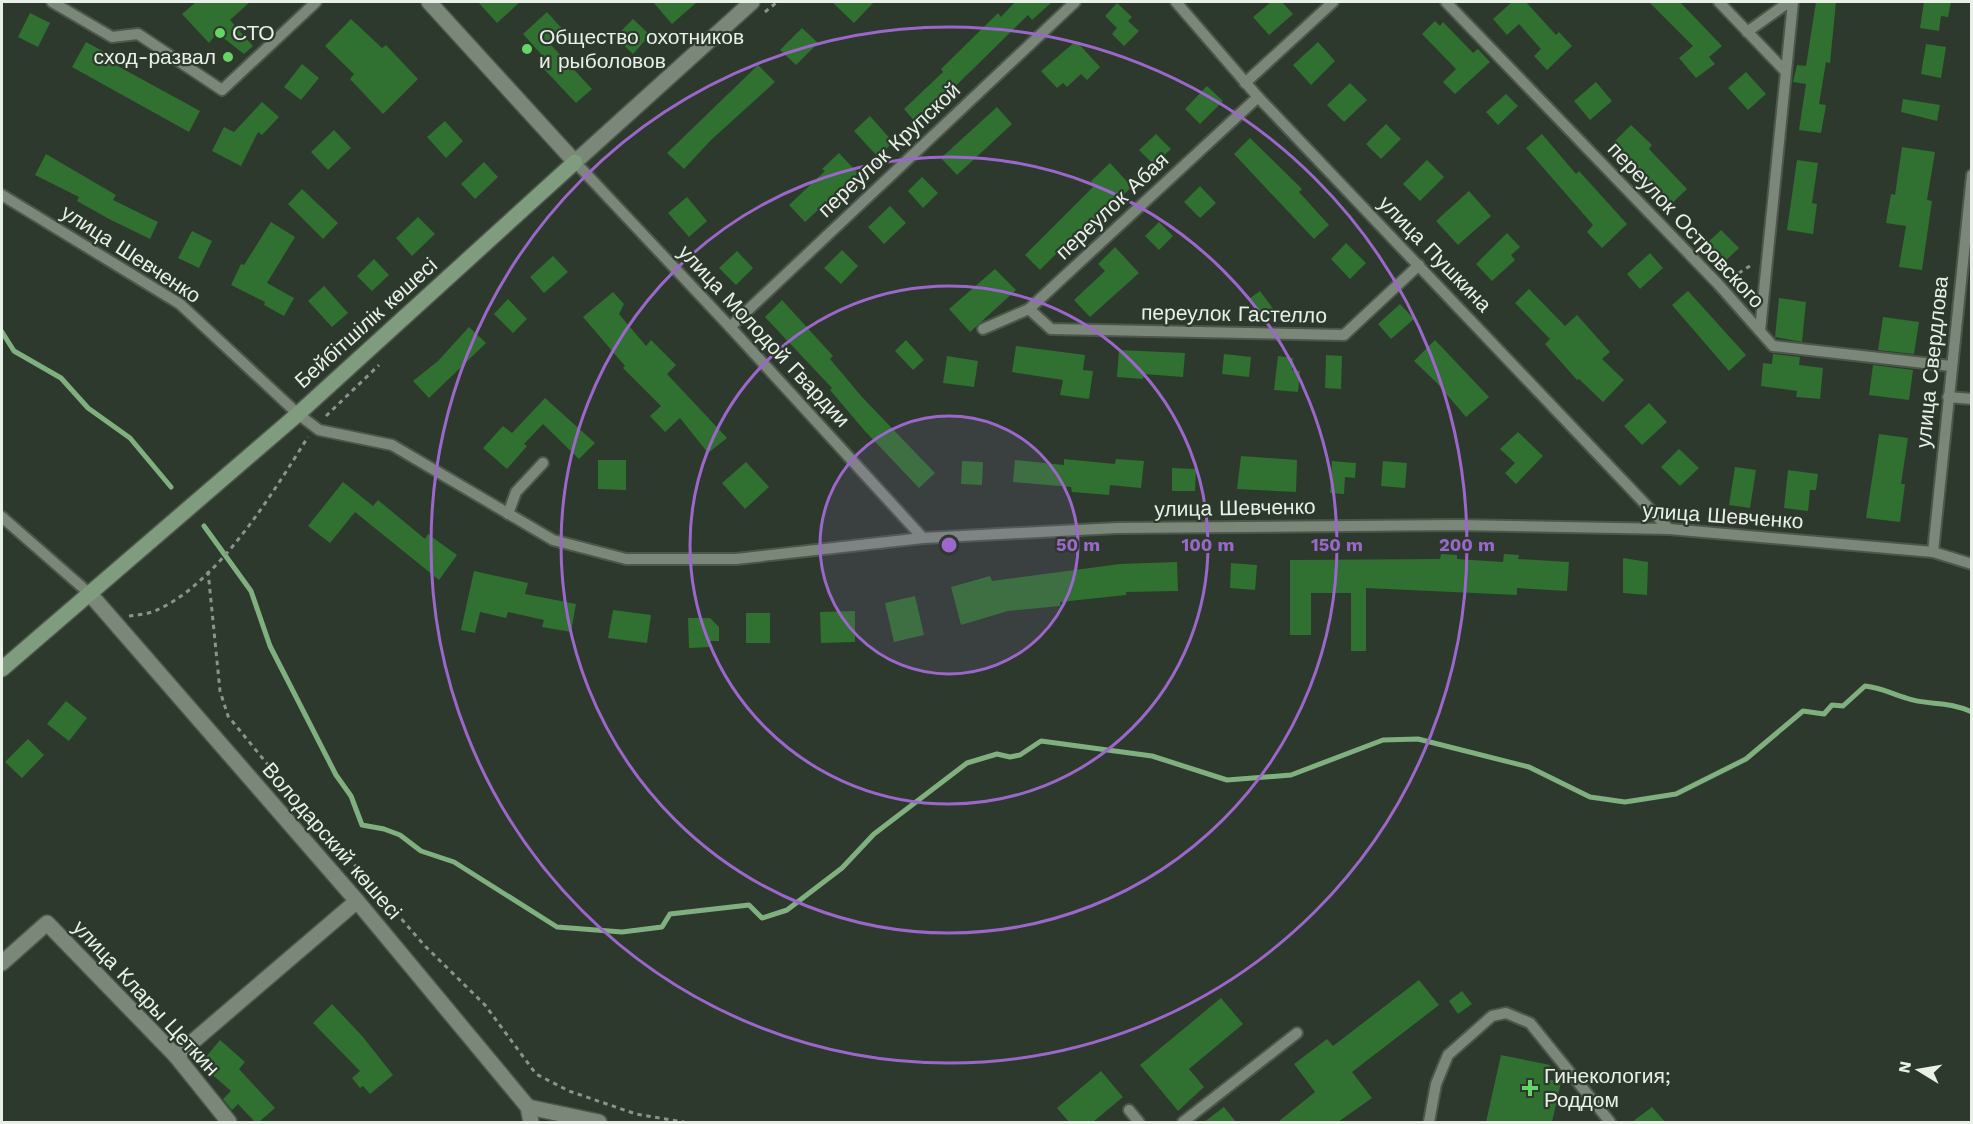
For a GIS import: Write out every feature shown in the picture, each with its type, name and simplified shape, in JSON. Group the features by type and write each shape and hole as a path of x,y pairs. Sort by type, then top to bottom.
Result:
{"street":[{"path":"429,2 575,162"},
{"name":"Бейбітшілік көшесі","path":"2,669 298,414 752,2"},
{"name":"Володарский көшесі","path":"90,594 357,900 529,1115"},
{"path":"176,1056 357,900"},
{"name":"улица Клары Цеткин","path":"2,963 47,923 176,1056 229,1122"},
{"path":"529,1115 599,1122"}],"lane":[{"path":"52,2 112,37 138,34 222,90 316,2"},
{"name":"переулок Крупской","path":"730,327 1075,2"},
{"name":"улица Пушкина","path":"1176,2 1258,98 1419,264 1669,529"},
{"path":"1245,83 1332,2"},
{"name":"переулок Островского","path":"1446,2 1719,285 1773,345 1951,366"},
{"path":"1719,2 1785,71"},
{"path":"1747,32 1791,2"},
{"path":"1760,332 1791,2"},
{"name":"переулок Абая","path":"983,329 1029,309 1258,98"},
{"name":"улица Молодой Гвардии","path":"575,162 730,327 922,538"},
{"name":"улица Свердлова","path":"1933,552 1971,175"},
{"name":"улица Шевченко","path":"2,195 180,304 298,414 323,432 392,445 553,540 626,559 736,559 922,538 1152,528 1457,525 1669,529 1933,552 1971,564"},
{"name":"переулок Гастелло","path":"1029,309 1051,330 1344,335 1419,264"},
{"path":"1948,397 1971,399"},
{"path":"508,514 516,492 543,463"},
{"path":"2,517 90,594"},
{"path":"1429,1122 1436,1084 1448,1055 1492,1016 1506,1013 1530,1023 1610,1122"},
{"path":"1183,1122 1297,1033"},
{"path":"1128,1110 1139,1122"}],"path":[{"path":"1719,285 1768,255"},
{"path":"113,620 155,611 181,597 227,552 288,471 315,427 360,383"},
{"path":"208,571 220,691 228,716 273,771 424,945 485,1005 536,1074 569,1091 636,1114 684,1122"}],"building":[{"name":"СТО","path":"196,2 250,2 230,20 253,46 244,54 217,33 209,43 182,14"},
{"path":"478,2 520,2 497,23"},
{"path":"653,2 697,2 672,24"},
{"path":"832,2 874,2 854,23"},
{"path":"1015,2 1052,2 1032,20 1028,15 917,124 904,109 943,72 941,69 998,13 1001,17"},
{"path":"1271,2 1282,2 1293,14 1269,35 1253,17"},
{"path":"1512,2 1526,2 1556,35 1559,32 1572,46 1547,70 1534,56 1541,49 1519,24 1507,35 1493,19"},
{"path":"1649,2 1680,2 1722,46 1709,57 1715,64 1696,78 1679,58 1693,46"},
{"path":"1816,2 1836,2 1830,63 1826,62 1819,104 1826,105 1821,133 1799,130 1806,84 1793,82 1797,65 1806,66"},
{"path":"1924,2 1951,2 1948,17 1941,16 1939,31 1920,28"},
{"path":"1117,3 1132,17 1128,21 1139,31 1124,46 1112,34 1117,28 1105,16"},
{"path":"547,12 565,32 551,45 592,89 576,103 542,67 548,62 523,34"},
{"path":"30,13 50,23 38,47 18,37"},
{"path":"351,19 382,48 386,45 418,79 383,114 350,79 354,74 325,46"},
{"path":"633,19 650,35 633,54 615,37"},
{"path":"1435,21 1440,26 1443,22 1473,53 1478,49 1490,62 1455,94 1443,82 1456,69 1422,34"},
{"path":"802,28 818,43 796,65 780,50"},
{"path":"1076,41 1100,67 1087,80 1081,74 1067,87 1063,83 1057,88 1041,71"},
{"path":"86,42 117,59 114,64 200,111 189,132 72,67"},
{"path":"1318,42 1335,61 1311,85 1293,65"},
{"path":"1926,44 1946,47 1941,78 1921,74"},
{"path":"302,64 319,78 301,100 284,87"},
{"path":"758,65 775,82 711,140 684,169 667,153"},
{"path":"1746,72 1766,94 1748,110 1728,88"},
{"path":"1596,82 1612,101 1590,120 1574,101"},
{"path":"1350,83 1367,100 1344,122 1327,105"},
{"path":"1207,86 1223,101 1200,124 1185,109"},
{"path":"1506,94 1518,106 1498,125 1486,112"},
{"path":"1903,99 1940,105 1937,121 1901,112"},
{"path":"262,102 279,117 262,135 258,132 241,166 212,151 224,127 234,132"},
{"path":"997,107 1012,124 957,175 941,158"},
{"path":"870,116 893,142 878,157 854,131"},
{"path":"445,121 463,141 446,158 427,137"},
{"path":"1386,124 1401,139 1381,159 1366,144"},
{"path":"1631,125 1652,145 1649,149 1687,189 1669,206 1612,144"},
{"path":"334,130 351,148 328,170 311,152"},
{"path":"1156,134 1171,149 1154,165 1139,150"},
{"path":"1542,134 1576,174 1579,171 1627,224 1602,248 1587,232 1593,225 1526,148"},
{"path":"1250,138 1302,189 1299,192 1329,225 1314,239 1234,154"},
{"path":"1902,147 1935,152 1927,200 1932,201 1922,270 1899,267 1906,226 1886,223 1891,194 1895,195"},
{"path":"839,153 858,173 805,222 789,205 825,171 822,169"},
{"path":"46,154 116,195 113,200 158,222 150,239 109,219 77,201 79,197 35,175"},
{"path":"1427,160 1444,177 1420,201 1403,184"},
{"path":"1797,160 1818,163 1812,203 1817,204 1813,234 1787,230"},
{"path":"484,162 498,177 475,199 461,184"},
{"path":"1110,163 1132,187 1073,237 1040,270 1025,255 1095,185 1091,181"},
{"path":"922,177 938,193 923,208 908,191"},
{"path":"1200,186 1216,203 1200,218 1184,202"},
{"path":"302,189 338,223 323,239 288,204"},
{"path":"1469,191 1491,216 1458,245 1436,221"},
{"path":"687,197 707,221 689,237 668,213"},
{"path":"890,206 906,223 884,244 868,227"},
{"path":"418,217 435,234 412,256 396,238"},
{"path":"271,222 295,237 267,283 294,298 284,316 264,305 265,302 231,285 241,264 244,265"},
{"path":"1159,222 1173,236 1159,250 1145,236"},
{"path":"1721,230 1739,248 1721,265 1704,246"},
{"path":"192,231 212,241 199,268 178,258"},
{"path":"1507,233 1520,247 1511,255 1515,260 1492,281 1476,264"},
{"path":"1346,243 1366,263 1350,279 1331,259"},
{"path":"1115,247 1139,273 1090,317 1074,300 1105,271 1098,264"},
{"path":"842,250 858,266 841,284 824,268"},
{"path":"737,251 753,268 736,285 719,268"},
{"path":"1650,253 1663,268 1640,289 1627,274"},
{"path":"553,256 568,272 544,293 530,277"},
{"path":"374,259 389,275 372,291 357,276"},
{"path":"995,269 1016,290 970,332 949,309"},
{"path":"324,286 348,313 332,327 308,301"},
{"path":"1529,289 1565,326 1577,315 1610,352 1602,359 1624,380 1603,402 1579,379 1577,380 1545,344 1550,339 1515,303"},
{"path":"1260,291 1274,310 1262,318 1249,299"},
{"path":"1688,291 1746,355 1729,371 1672,305"},
{"path":"613,292 624,304 619,314 646,346 651,340 676,365 667,374 727,438 708,453 680,418 665,432 650,416 661,406 623,368 625,366 583,317"},
{"path":"1779,298 1806,302 1802,342 1775,337"},
{"path":"508,299 527,319 513,333 494,314"},
{"path":"782,300 833,356 830,359 862,397 935,473 919,488 864,430 830,390 832,388 765,317"},
{"path":"1400,304 1414,319 1391,339 1378,324"},
{"path":"1883,317 1919,322 1914,354 1878,350"},
{"path":"469,327 486,343 429,398 413,381 438,361"},
{"path":"906,340 924,360 913,370 895,351"},
{"path":"1435,340 1489,397 1466,417 1437,383 1414,361"},
{"path":"1016,346 1085,355 1083,370 1093,371 1089,399 1060,395 1063,380 1012,372"},
{"path":"1119,350 1185,353 1183,377 1144,374 1143,379 1117,377"},
{"path":"1224,354 1251,357 1249,377 1222,374"},
{"path":"1773,354 1800,357 1799,365 1823,368 1820,399 1796,397 1797,391 1761,386 1763,363 1772,364"},
{"path":"1326,355 1342,356 1341,389 1325,388"},
{"path":"947,356 978,361 974,387 943,383"},
{"path":"1278,356 1293,358 1292,370 1300,371 1298,392 1274,390"},
{"path":"1873,365 1913,370 1909,400 1869,395"},
{"path":"545,398 595,443 579,459 543,424 524,444 527,446 507,469 483,448 503,426 512,433"},
{"path":"1649,403 1667,422 1642,445 1624,426"},
{"path":"1518,432 1543,456 1516,484 1505,473 1515,463 1500,449"},
{"path":"1879,434 1908,438 1901,484 1905,484 1900,522 1866,518"},
{"path":"1679,449 1699,468 1680,486 1661,467"},
{"path":"1241,456 1297,460 1296,492 1237,489"},
{"path":"1064,459 1115,464 1116,459 1144,461 1141,488 1110,485 1109,495 1072,492 1071,487 1013,482 1015,460 1064,465"},
{"path":"598,460 626,460 626,490 598,489"},
{"path":"962,461 983,462 982,485 961,484"},
{"path":"1332,461 1356,463 1355,478 1345,477 1344,494 1330,493"},
{"path":"1383,461 1407,463 1405,488 1381,486"},
{"path":"746,462 769,487 745,509 722,483"},
{"path":"1735,467 1756,470 1750,508 1729,505"},
{"path":"1172,468 1196,469 1195,491 1172,491"},
{"path":"1788,470 1818,474 1816,490 1810,490 1808,511 1784,508"},
{"path":"343,482 373,506 378,500 425,539 428,534 457,555 439,580 355,512 330,543 308,526"},
{"path":"1441,554 1457,555 1457,559 1503,562 1504,554 1519,555 1518,559 1569,562 1567,591 1517,588 1517,595 1366,588 1366,651 1351,651 1351,593 1311,593 1311,635 1290,635 1290,560 1440,559"},
{"path":"1623,558 1648,562 1647,595 1623,593"},
{"path":"1177,562 1178,591 1126,592 1126,595 1060,602 1060,606 1008,611 961,625 951,587 990,576 992,581 1120,564"},
{"path":"1231,563 1257,565 1255,590 1230,588"},
{"path":"474,571 528,583 525,594 576,604 571,632 542,627 544,620 508,612 506,618 480,612 475,633 461,630"},
{"path":"915,596 924,635 894,642 885,603"},
{"path":"613,610 651,615 647,643 608,638"},
{"path":"855,611 855,642 821,643 820,612"},
{"path":"746,613 770,613 770,643 746,643"},
{"path":"688,618 710,618 719,627 719,641 710,641 710,647 689,648"},
{"path":"66,701 87,718 69,741 47,724"},
{"path":"28,739 44,755 22,778 5,762"},
{"path":"1419,980 1439,1005 1352,1072 1372,1098 1338,1122 1278,1122 1315,1092 1294,1064 1327,1039 1333,1046"},
{"path":"1462,991 1472,1004 1458,1014 1449,1001"},
{"path":"1221,998 1243,1024 1189,1069 1204,1087 1178,1111 1140,1065"},
{"path":"332,1004 363,1037 393,1075 370,1094 363,1086 360,1088 352,1078 360,1071 313,1023"},
{"path":"220,1040 245,1062 239,1069 275,1108 259,1122 255,1122 238,1104 232,1110 223,1099 231,1091 200,1064"},
{"name":"Гинекология; Роддом","path":"1501,1055 1550,1065 1547,1079 1561,1082 1552,1122 1486,1122"},
{"path":"1101,1071 1123,1097 1093,1122 1069,1122 1057,1108"},
{"path":"1224,1107 1236,1122 1204,1122"},
{"path":"1652,1107 1665,1122 1632,1122"}],"waterway":[{"path":"2,332 14,351 61,378 88,408 130,438 171,487"},
{"path":"204,526 251,591 270,646 336,775 351,796 362,825 400,835 421,851 454,862 557,927 622,932 662,927 670,914 749,905 762,918 787,910 842,868 874,834 967,763 997,754 1010,757 1020,755 1041,741 1152,756 1227,780 1291,775 1383,740 1418,739 1529,767 1590,797 1625,802 1676,794 1746,759 1803,711 1824,714 1832,705 1843,706 1865,686 1914,700 1954,706 1972,712"}],"place":[{"name":"СТО","path":"220,33"},
{"name":"Общество охотников и рыболовов","path":"527,49"},
{"name":"сход-развал","path":"228,57"},
{"name":"Гинекология; Роддом","path":"1530,1088"}]}
